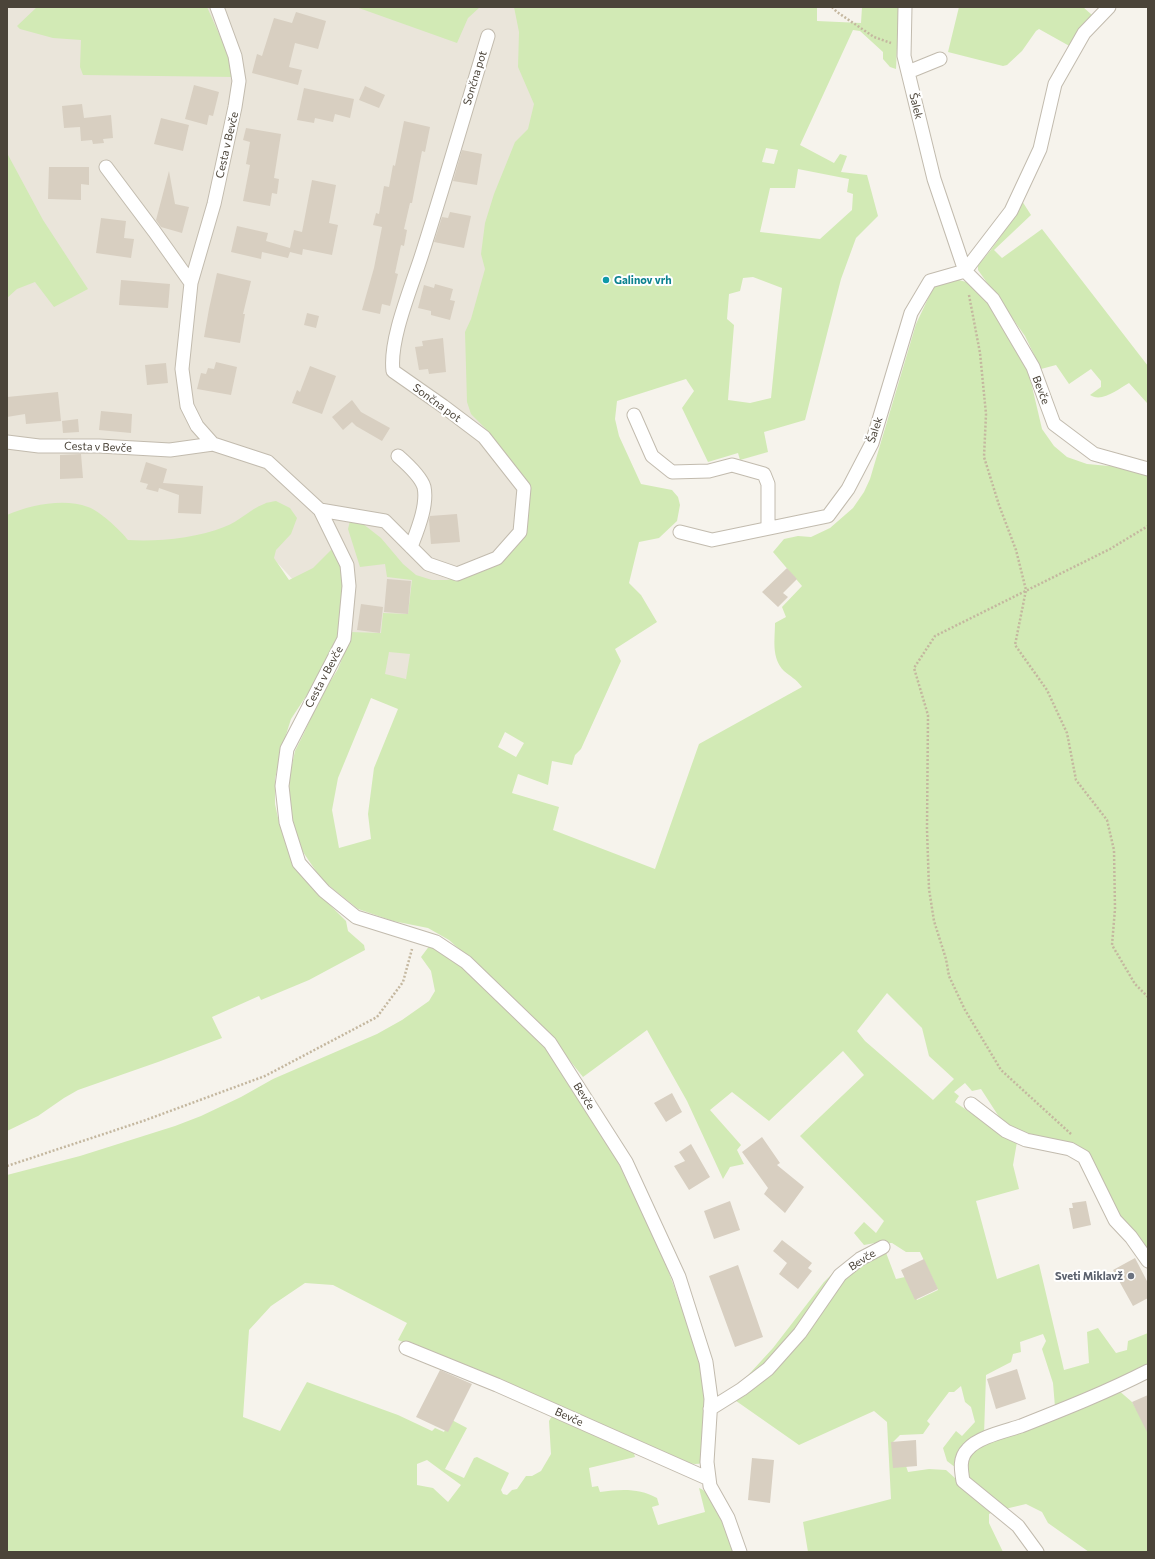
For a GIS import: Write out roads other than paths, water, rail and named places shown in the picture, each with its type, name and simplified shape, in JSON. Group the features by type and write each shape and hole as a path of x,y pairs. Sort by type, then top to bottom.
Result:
{"street":[{"name":"Cesta v Bevče","path":"213,444 197,426 187,406 182,369 190,283 214,204 235,107 239,81 235,56 217,7"},
{"name":"Šalek","path":"680,532 712,540 828,516 848,489 872,443 911,313 930,281 965,271 934,180 904,56 905,7"},
{"path":"965,271 1011,211 1040,149 1055,84 1084,33 1109,7"},
{"name":"Sončna pot","path":"320,510 385,521 428,564 457,574 497,558 520,532 524,488 484,437 393,372 392,363 397,333 488,36"},
{"path":"908,72 940,59"},
{"path":"106,167 154,231 190,283"},
{"name":"Bevče","path":"965,271 993,299 1033,367 1054,424 1094,454 1148,468"},
{"path":"634,415 652,456 672,472 709,471 732,465 764,474 768,484 768,528"},
{"name":"Cesta v Bevče","path":"7,442 39,446 99,446 170,450 213,444 268,462 320,510 347,565 349,586 344,639 287,749 282,786 286,822 299,863 324,891"},
{"path":"398,456 412,469 424,486 424,500 420,522 411,547"},
{"name":"Bevče","path":"324,891 356,917 436,942 466,962 550,1043 626,1162 679,1277 706,1362 711,1399 707,1462 710,1486 728,1518 740,1552"},
{"path":"971,1104 1006,1130 1026,1140 1070,1149 1084,1157 1115,1220 1131,1237 1148,1261"},
{"name":"Bevče","path":"710,1408 742,1389 768,1369 800,1333 840,1275 860,1259 883,1247"},
{"name":"Bevče","path":"406,1348 498,1385 709,1479"},
{"path":"1037,1552 1018,1526 963,1481 961,1470 962,1458 968,1448 988,1437 1087,1399 1148,1371"}],"place":[{"name":"Galinov vrh","path":"606,280"},
{"name":"Sveti Miklavž","path":"1131,1276"}]}
